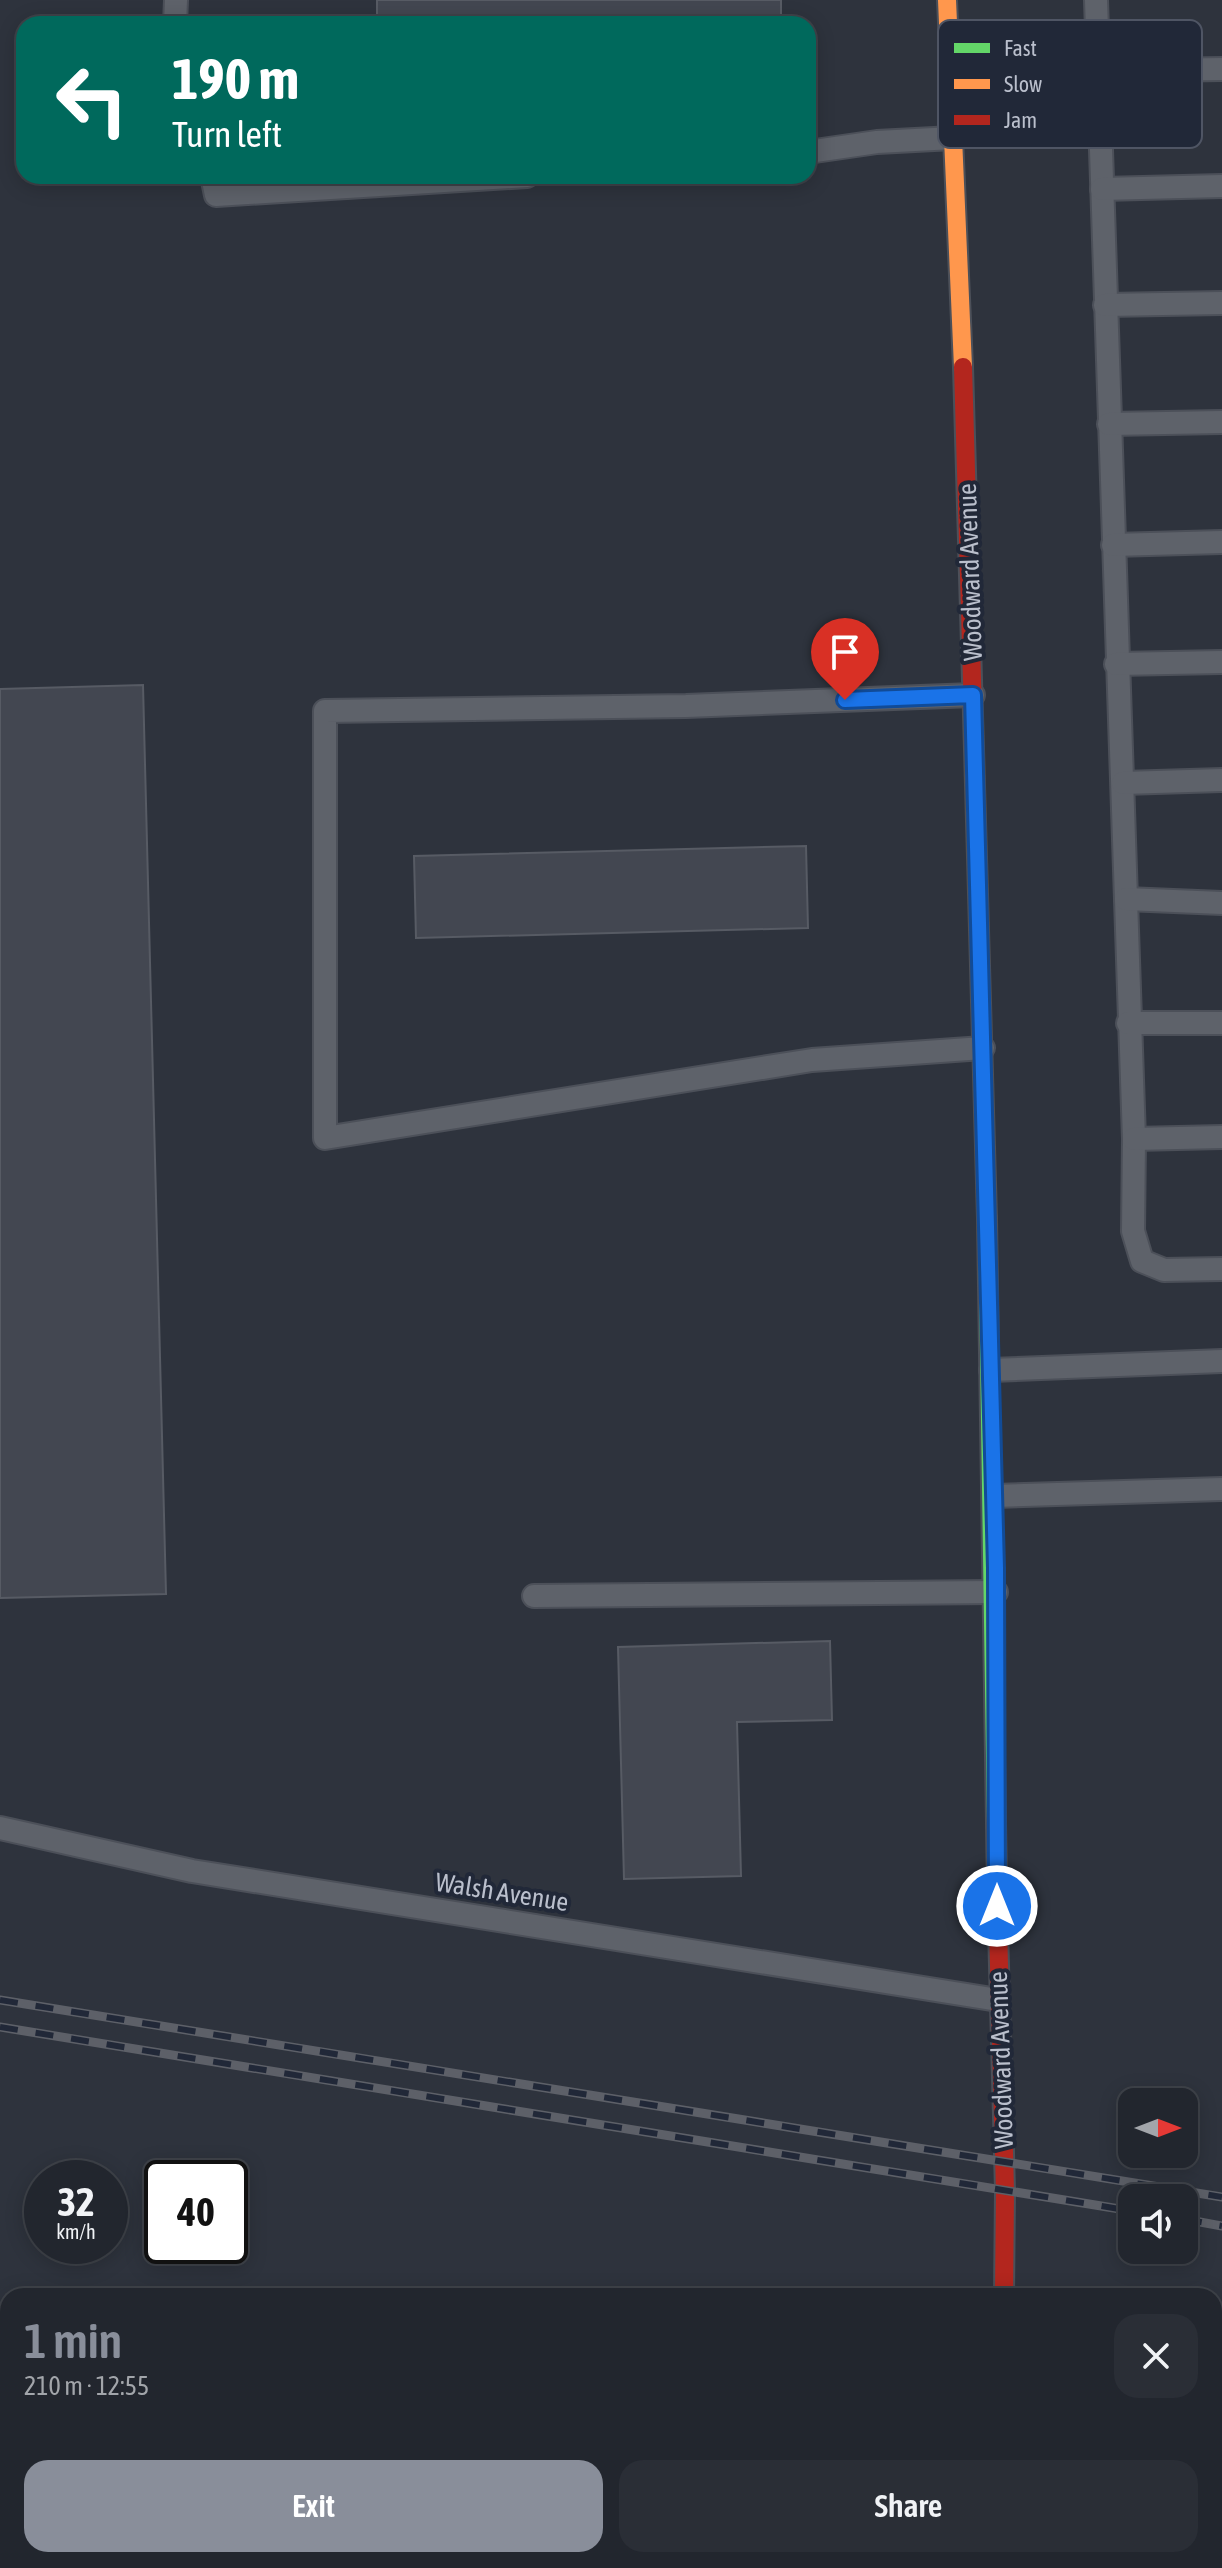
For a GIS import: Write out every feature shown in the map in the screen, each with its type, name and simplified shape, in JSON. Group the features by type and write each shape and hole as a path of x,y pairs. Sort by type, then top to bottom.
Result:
{"street":[{"name":"Woodward Avenue","path":"947,0 948,20"},
{"name":"Woodward Avenue","path":"953,148 973,695 994,1496 998,2000 1005,2191 1004,2288"}],"lane":[{"path":"1096,0 1097,20"},
{"path":"1202,69 1222,69"},
{"path":"816,151 877,142 938,139"},
{"path":"1101,148 1134,1139 1133,1231 1142,1261 1164,1270 1222,1269"},
{"path":"214,184 216,195 396,184"},
{"path":"1102,189 1222,186"},
{"path":"1105,305 1222,303"},
{"path":"1109,424 1222,422"},
{"path":"1113,545 1222,542"},
{"path":"1116,664 1222,662"},
{"path":"973,695 686,706 325,711 325,1138 812,1060 983,1048"},
{"path":"1123,783 1222,780"},
{"path":"1126,899 1222,903"},
{"path":"1128,1023 1222,1023"},
{"path":"1134,1139 1222,1137"},
{"path":"991,1370 1222,1361"},
{"path":"994,1496 1222,1489"},
{"path":"534,1596 996,1592"},
{"name":"Walsh Avenue","path":"0,1828 192,1871 998,2000"}],"building":[{"path":"377,0 781,0 781,16 377,16"},
{"path":"143,685 166,1594 0,1598 0,689"},
{"path":"806,846 808,928 416,938 414,856"},
{"path":"830,1641 832,1720 737,1722 741,1876 624,1879 618,1647"}],"railway":[{"path":"0,2000 1222,2197"},
{"path":"0,2027 1118,2209"},
{"path":"1198,2222 1222,2226"}],"traffic: fast":[{"path":"987,1219 997,1890"}],"traffic: slow":[{"path":"947,0 948,20"},
{"path":"953,148 963,367"},
{"path":"974,749 987,1219"}],"traffic: jam":[{"path":"963,367 974,749"},
{"path":"997,1890 1005,2191 1004,2288"}],"route":[{"path":"845,700 973,695 996,1568 997,1906"}]}
